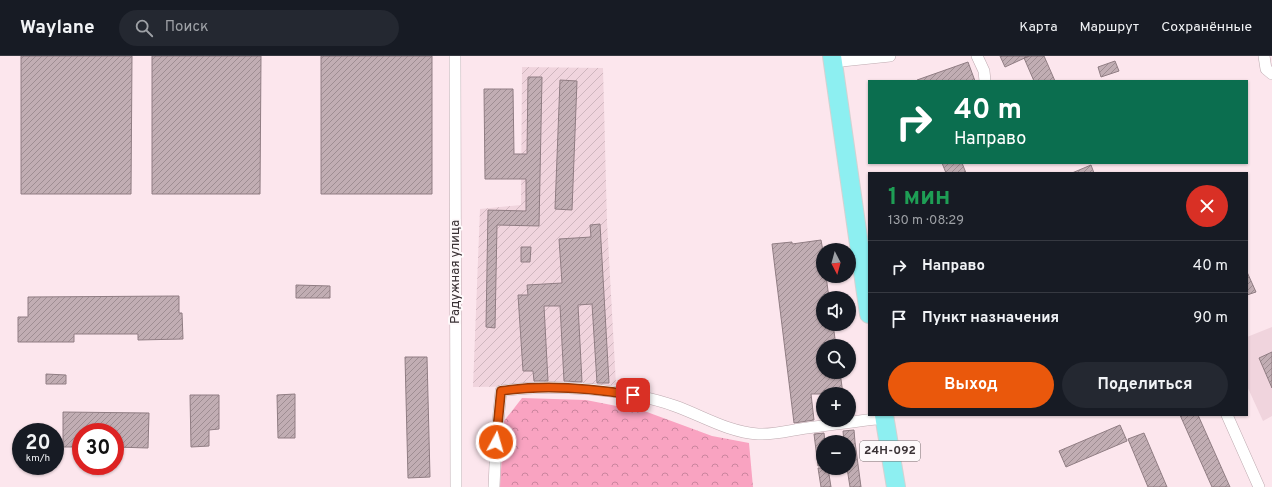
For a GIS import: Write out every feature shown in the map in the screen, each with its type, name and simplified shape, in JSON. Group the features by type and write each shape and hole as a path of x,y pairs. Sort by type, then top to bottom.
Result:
{"main road":[{"path":"832,59 868,307"},
{"name":"24Н-092","path":"885,416 896,487"}],"street":[{"name":"Радужная улица","path":"455,56 456,487"},
{"path":"832,59 890,56"},
{"path":"977,56 984,71 985,80"},
{"path":"1264,56 1266,70 1272,74"},
{"path":"494,487 496,442 501,391 521,388 566,388 621,393 645,397 674,406 719,425 738,431 760,434 885,416"},
{"path":"1227,416 1259,487"}],"shaded area":[{"path":"522,67 603,68 607,222 616,385 473,387 480,209 521,205"},
{"path":"1272,327 1272,416 1263,421 1248,388 1248,337"}],"green space":[{"path":"522,398 586,400 647,412 712,436 749,443 753,487 500,487 504,421"}],"building":[{"path":"21,56 132,56 131,194 21,194"},
{"path":"152,56 261,56 260,194 152,194"},
{"path":"321,56 432,56 432,194 321,194"},
{"path":"1000,56 1029,56 1005,67"},
{"path":"1030,56 1044,56 1055,80 1034,80 1024,58"},
{"path":"1115,61 1119,71 1101,77 1098,67"},
{"path":"968,62 975,80 917,80"},
{"path":"528,77 542,77 539,226 497,225 495,328 486,327 488,210 526,211 526,179 485,179 484,89 513,89 514,154 527,154"},
{"path":"560,80 577,81 572,210 555,209"},
{"path":"942,164 962,164 966,172 946,172"},
{"path":"1091,165 1094,172 1074,172"},
{"path":"600,224 609,383 597,383 592,304 578,305 582,382 564,381 560,306 544,306 548,381 534,381 533,371 523,371 518,295 528,295 527,285 562,283 559,239 591,237 590,225"},
{"path":"821,240 822,243 816,243 816,283 827,283 828,291 816,291 816,331 834,331 835,339 816,339 816,379 841,379 842,387 816,387 816,394 811,394 814,420 794,423 772,244 792,242 792,244"},
{"path":"521,247 531,247 530,262 521,262"},
{"path":"1248,274 1256,292 1248,295"},
{"path":"296,285 330,286 330,298 296,298"},
{"path":"179,296 179,313 182,313 183,339 138,340 138,334 74,334 74,342 18,342 18,317 28,317 28,297"},
{"path":"1272,352 1272,388 1259,358"},
{"path":"405,357 427,357 430,477 408,478"},
{"path":"46,374 66,375 66,384 46,384"},
{"path":"295,394 295,438 278,438 277,395"},
{"path":"190,395 219,395 219,429 209,430 209,446 191,447"},
{"path":"63,412 149,413 148,448 124,447 124,423 72,423 72,447 64,447"},
{"path":"1180,416 1198,416 1230,487 1212,487"},
{"path":"1120,425 1127,441 1066,467 1059,451"},
{"path":"854,430 854,435 843,435 843,431"},
{"path":"824,433 824,435 816,435 816,450 814,434"},
{"path":"1144,433 1167,487 1148,487 1128,439"},
{"path":"856,450 861,487 850,487 848,475 856,475"},
{"path":"819,475 829,475 831,487 821,487"}],"route":[{"path":"496,442 501,391 521,388 566,388 633,395"}]}
